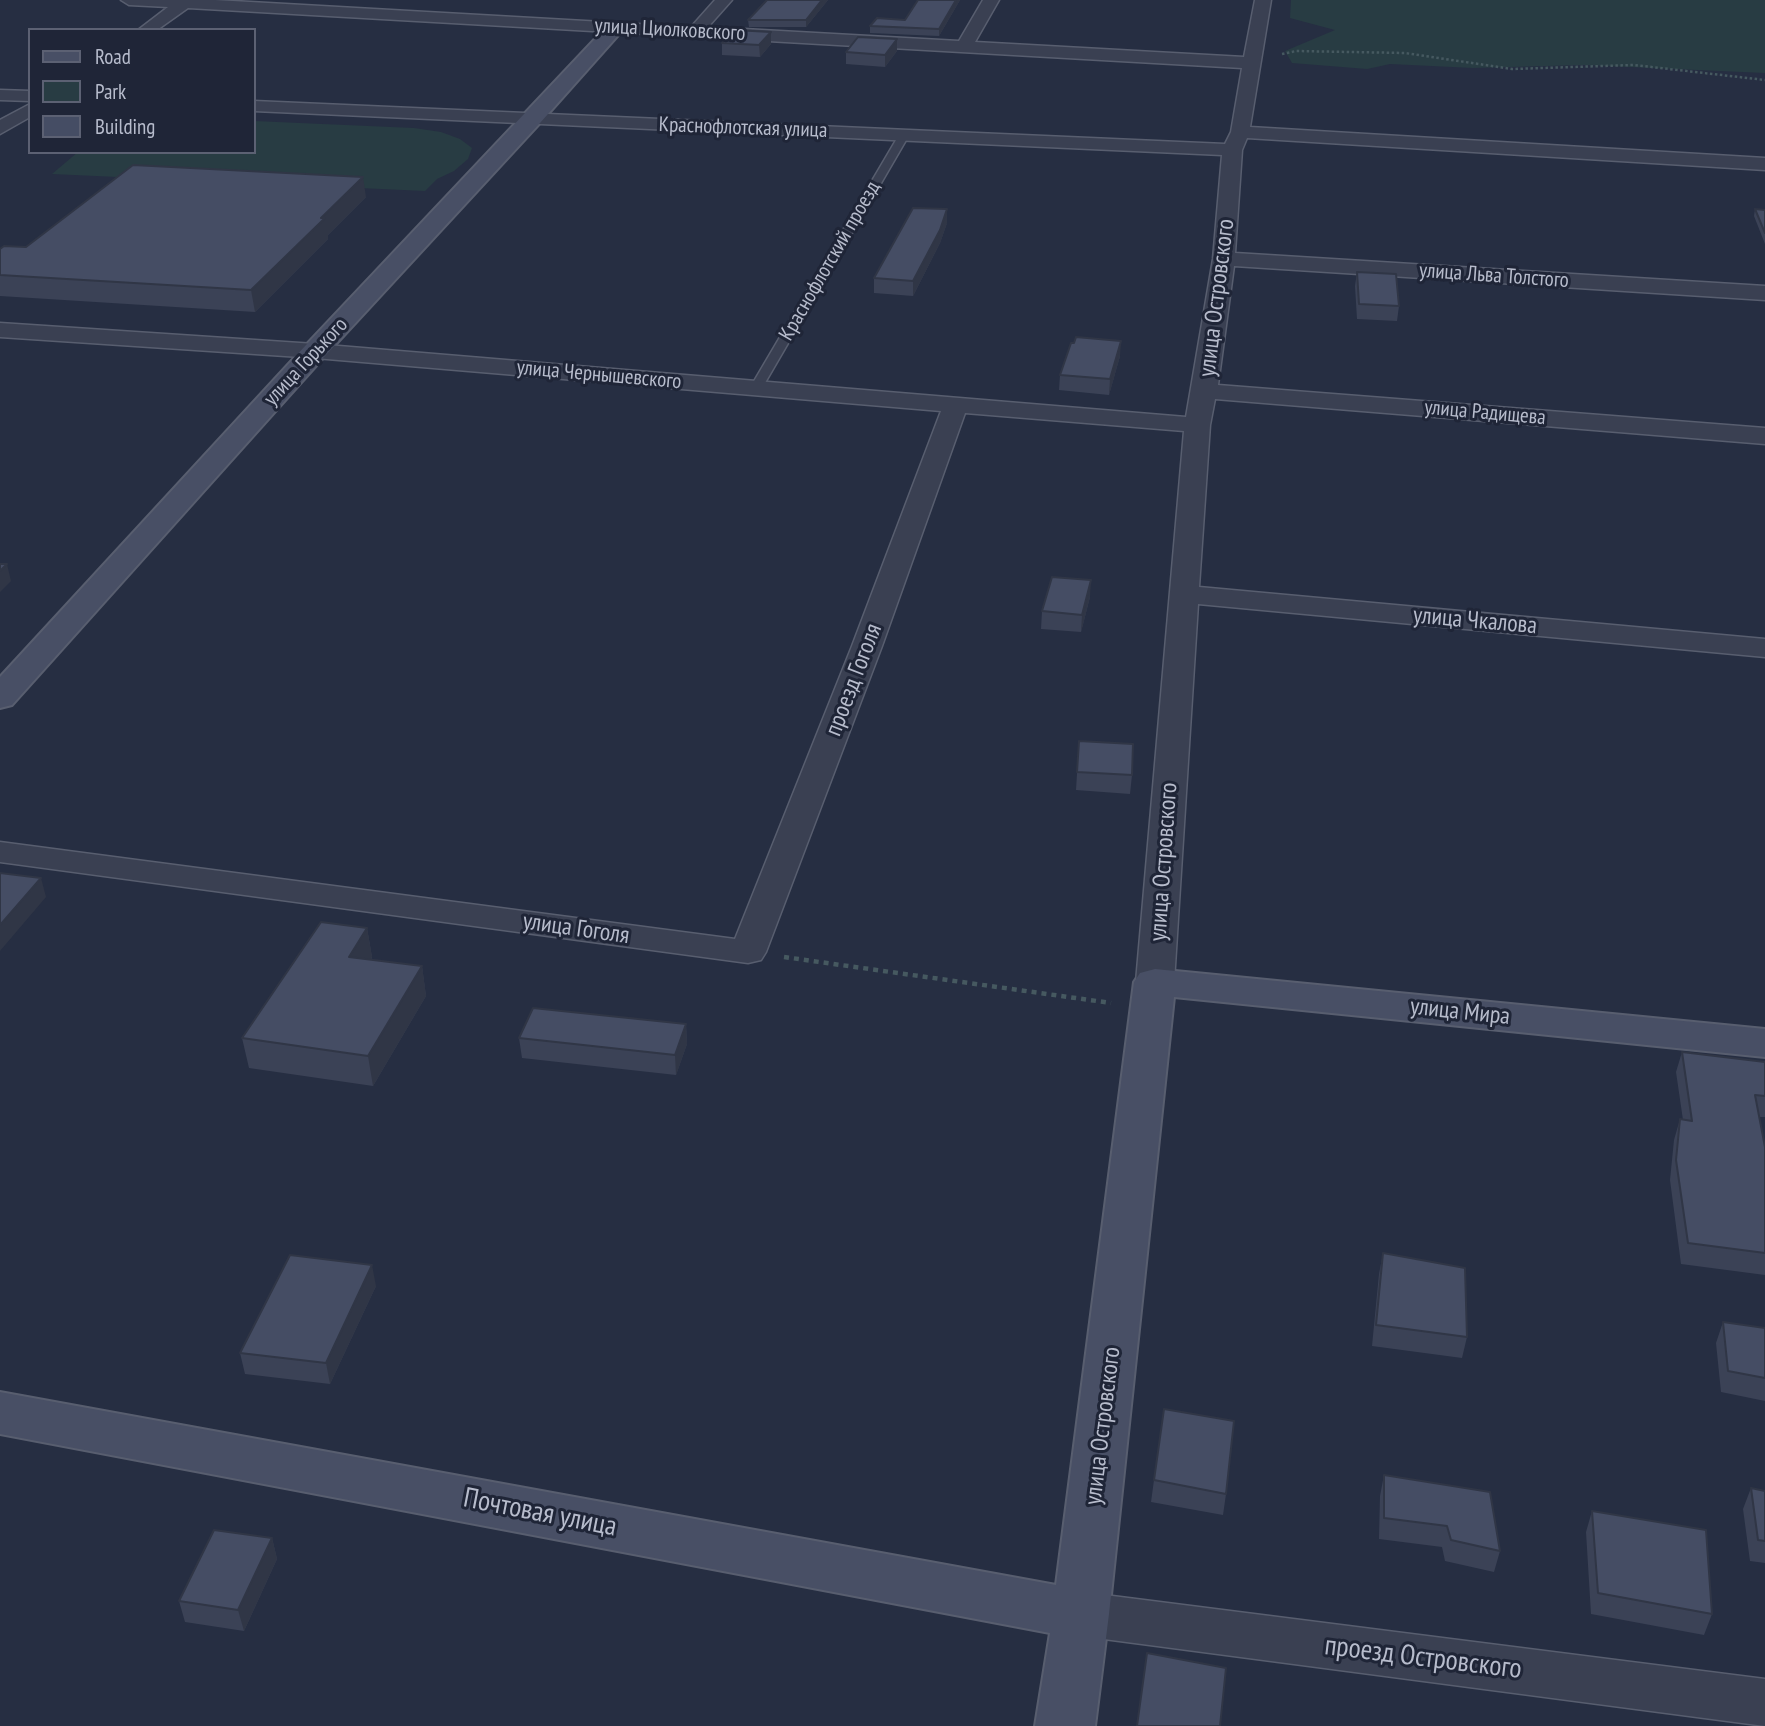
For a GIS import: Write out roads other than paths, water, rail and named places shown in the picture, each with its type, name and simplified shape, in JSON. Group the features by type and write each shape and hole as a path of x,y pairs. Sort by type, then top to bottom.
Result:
{"street":[{"name":"улица Циолковского","path":"129,0 187,1 964,47 1252,60"},
{"path":"429,16 450,0"},
{"path":"696,31 724,0"},
{"path":"964,47 991,0"},
{"name":"улица Островского","path":"1065,1726 1081,1614 1153,995 1197,425 1205,391 1224,260 1236,141 1263,0"},
{"path":"149,28 187,1"},
{"name":"улица Горького","path":"0,698 315,351 533,119 614,28"},
{"path":"0,95 28,96"},
{"name":"Краснофлотская улица","path":"256,106 904,135 1236,141 1765,163"},
{"path":"0,128 28,109"},
{"name":"улица Льва Толстого","path":"1224,260 1765,293"},
{"name":"улица Чернышевского","path":"0,330 315,351 1197,425"},
{"name":"улица Радищева","path":"1205,391 1765,436"},
{"name":"проезд Гоголя","path":"748,952 867,646 955,406"},
{"name":"улица Чкалова","path":"1184,594 1765,649"},
{"name":"улица Гоголя","path":"0,852 748,952"},
{"name":"улица Мира","path":"1153,995 1765,1043"},
{"name":"Почтовая улица","path":"0,1412 1081,1614"},
{"name":"проезд Островского","path":"1081,1614 1765,1703"}],"lane":[{"name":"Краснофлотский проезд","path":"756,388 904,135"}]}
